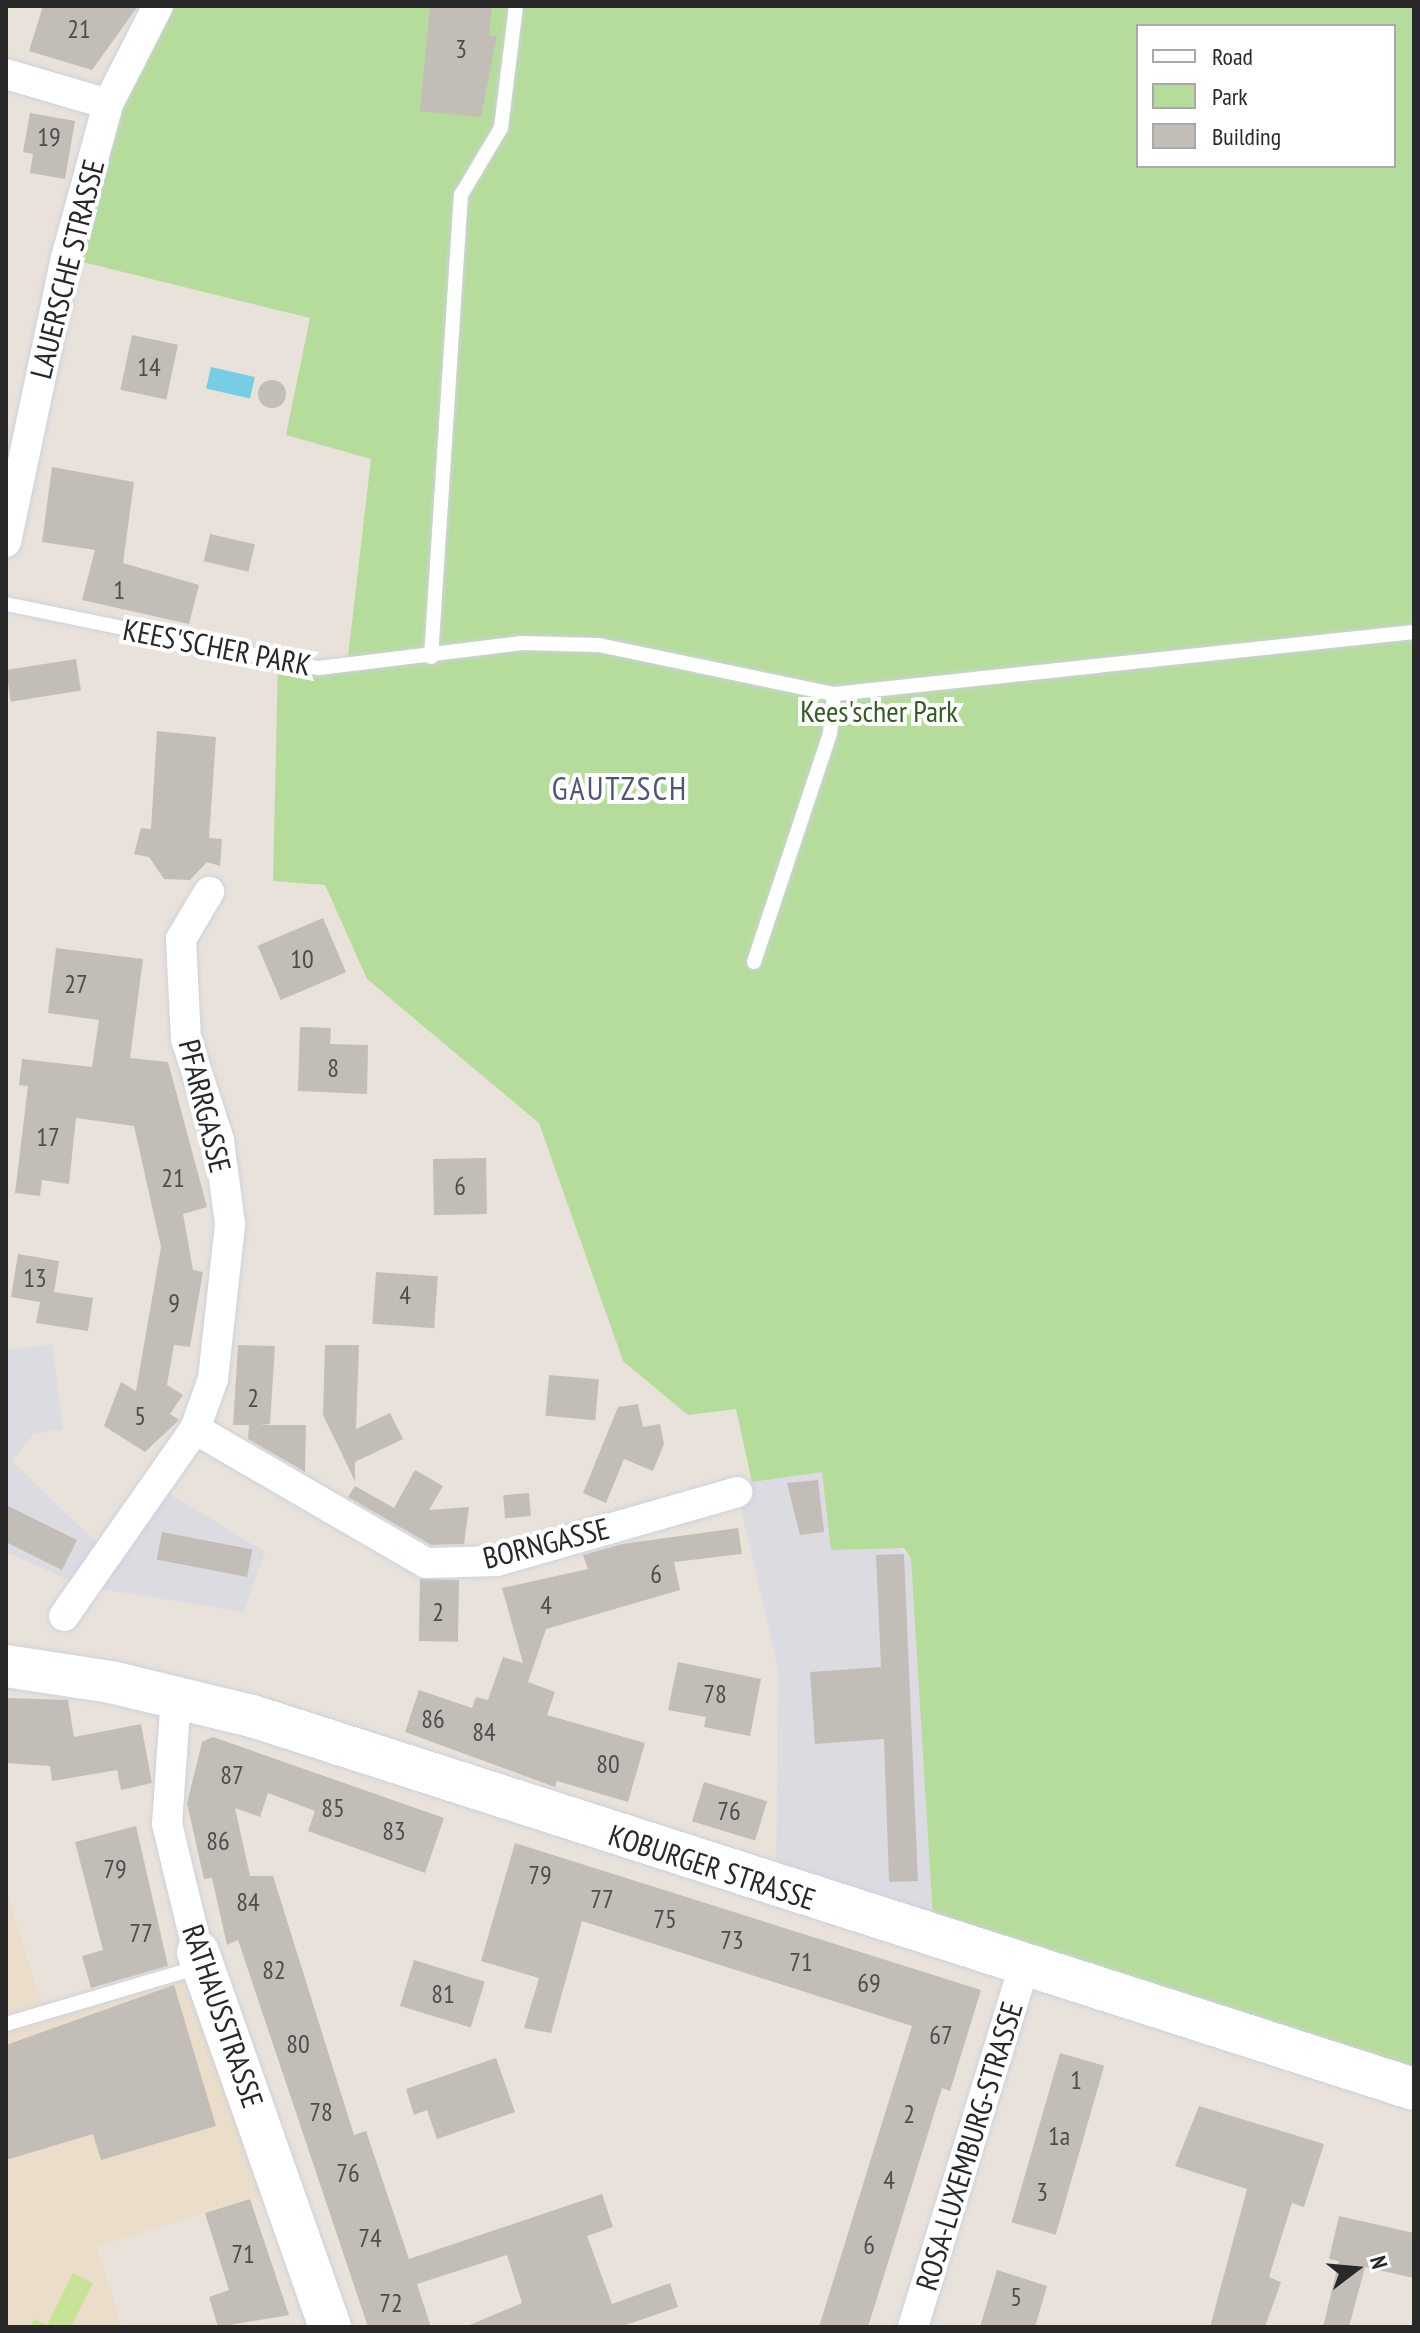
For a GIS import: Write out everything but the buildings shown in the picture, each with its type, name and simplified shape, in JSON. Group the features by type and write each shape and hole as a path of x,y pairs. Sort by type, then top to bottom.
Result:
{"main road":[{"name":"KOBURGER STRASSE","path":"6,1666 176,1696 1414,2089"},
{"name":"RATHAUSSTRASSE","path":"201,1959 330,2327"}],"street":[{"name":"LAUERSCHE STRASSE","path":"6,542 66,258 108,104 158,6"},
{"path":"6,74 108,104"},
{"name":"PFARRGASSE","path":"64,1616 195,1429 226,1309 230,1224 219,1140 186,1039 181,939 209,892"},
{"name":"BORNGASSE","path":"195,1429 426,1563 497,1561 737,1492"},
{"name":"RATHAUSSTRASSE","path":"176,1696 167,1824 201,1959"},
{"name":"ROSA-LUXEMBURG-STRASSE","path":"913,2327 1024,1966"}],"lane":[{"path":"431,657 461,195 501,128 516,6"},
{"name":"KEES'SCHER PARK","path":"6,604 319,668 431,657 522,643 599,645 834,694 1414,632"},
{"path":"754,962 830,733 834,694"},
{"path":"6,2024 201,1959"}],"shaded area":[{"path":"52,1344 63,1429 34,1434 12,1461 104,1550 154,1484 265,1552 244,1612 82,1586 6,1552 6,1350"},
{"path":"822,1471 911,1559 934,1936 776,1888 778,1668 737,1492 745,1483"},
{"path":"6,1888 44,2012 204,1966 282,2188 97,2247 122,2327 6,2327"}],"green space":[{"name":"Kees'scher Park","path":"158,6 1414,6 1414,2089 934,1936 911,1559 904,1548 831,1550 822,1472 752,1482 736,1409 688,1415 623,1361 539,1123 367,979 325,885 273,881 278,660 347,665 371,459 286,435 310,318 66,258"},
{"path":"73,2273 93,2283 71,2327 30,2327 34,2319 47,2325"}],"water":[{"path":"211,367 255,377 250,399 206,388"}],"district":[{"name":"GAUTZSCH","path":"620,788"}]}
